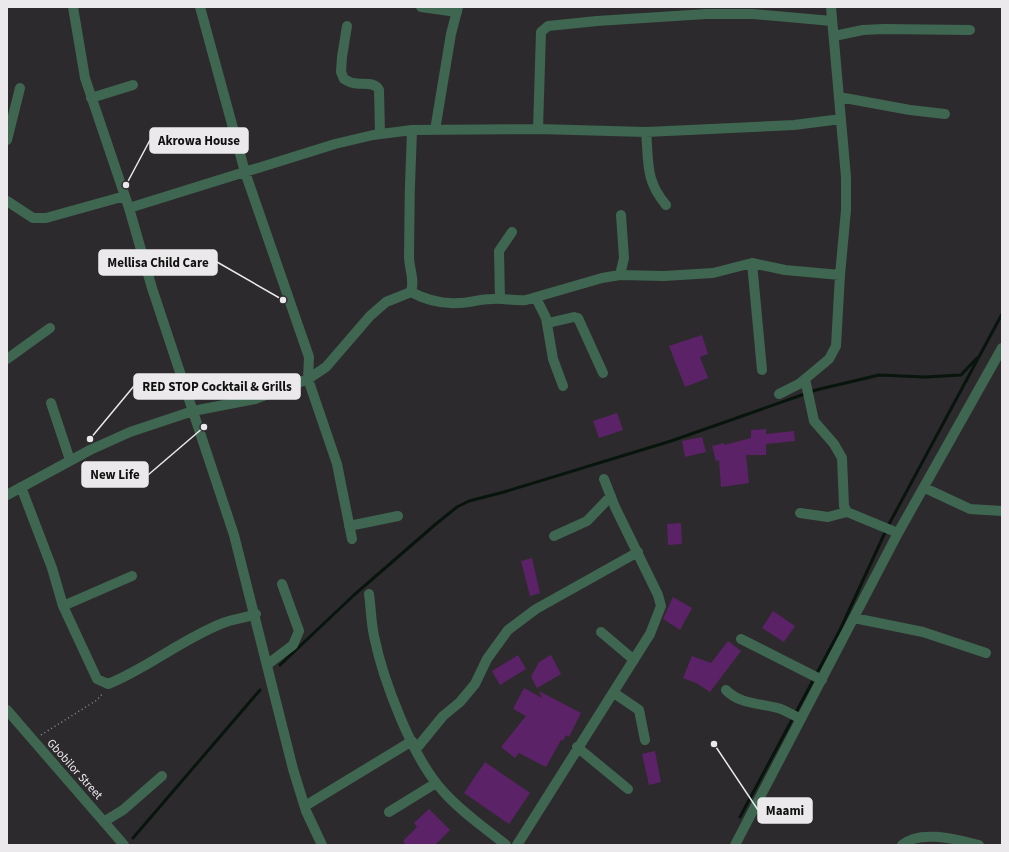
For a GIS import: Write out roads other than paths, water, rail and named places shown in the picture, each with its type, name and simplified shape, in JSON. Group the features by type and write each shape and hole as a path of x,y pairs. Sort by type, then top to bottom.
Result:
{"street":[{"path":"73,7 85,78 129,208 152,288 234,535 256,614 293,769 305,806 322,845"},
{"path":"200,7 245,172 309,357 308,379 337,464 352,539"},
{"path":"421,7 457,9 451,34 435,130"},
{"path":"779,394 807,388 829,360 836,346 840,275 846,210 846,177 831,7"},
{"path":"538,129 541,32 548,26 597,21 706,14 753,14 832,21"},
{"path":"347,26 341,72 344,79 352,83 374,84 377,86 379,90 380,134"},
{"path":"834,36 863,30 884,29 970,30"},
{"path":"91,98 133,84"},
{"path":"7,140 20,88"},
{"path":"839,97 910,110 945,114"},
{"path":"129,208 335,144 380,134 412,130 538,129 646,132 786,125 841,119"},
{"path":"411,292 413,284 409,257 408,199 412,130"},
{"path":"646,132 650,180 656,193 666,204"},
{"path":"7,201 34,218 46,218 125,196"},
{"path":"620,275 624,258 621,215"},
{"path":"500,299 499,251 512,232"},
{"path":"7,495 70,460 130,432 193,410 255,399 308,379 326,367 370,316 386,302 411,292 425,299 441,303 458,303 486,299 514,301 536,298 574,285 620,275 664,276 713,273 752,263 766,264 785,270 840,275"},
{"path":"752,263 762,370"},
{"path":"536,298 548,323 553,359 563,386"},
{"path":"548,323 578,318 602,373"},
{"path":"7,359 50,328"},
{"path":"735,845 854,618 891,531 925,488 1002,348"},
{"path":"807,388 814,421 834,444 842,458 844,506 847,512"},
{"path":"51,403 70,460"},
{"path":"517,845 577,747 614,693 650,634 661,606 660,599 604,479"},
{"path":"21,487 52,568 63,606 97,679 108,684 124,678 160,655 217,626 256,614"},
{"path":"925,488 970,509 1002,511"},
{"path":"554,536 587,521 611,496"},
{"path":"800,513 828,517 847,512 891,531"},
{"path":"349,526 398,516"},
{"path":"305,806 414,745 443,716 460,702 475,684 487,659 508,630 536,609 638,552"},
{"path":"63,606 132,576"},
{"path":"268,664 293,645 299,631 282,584"},
{"path":"369,594 374,636 393,697 420,759 436,783 459,807 506,845"},
{"path":"854,618 923,632 986,652"},
{"path":"600,632 634,660"},
{"path":"741,639 822,680"},
{"path":"726,690 734,697 768,707 781,709 801,719"},
{"path":"614,693 639,710 645,740"},
{"name":"Gbobilor Street","path":"7,710 32,741 105,821 119,843"},
{"path":"577,747 628,789"},
{"path":"105,821 123,810 162,776"},
{"path":"389,812 436,783"},
{"path":"902,845 905,842 928,836 979,845"}],"waterway":[{"path":"740,817 840,630 888,526 1002,314"},
{"path":"280,665 354,595 437,523 457,507 469,501 504,492 671,441 816,390 879,375 925,377 961,375 977,358"},
{"path":"133,838 260,690"}],"place":[{"name":"Akrowa House","path":"126,185"},
{"name":"Mellisa Child Care","path":"283,300"},
{"name":"New Life","path":"204,427"},
{"name":"RED STOP Cocktail & Grills","path":"90,439"},
{"name":"Maami","path":"714,744"}]}
